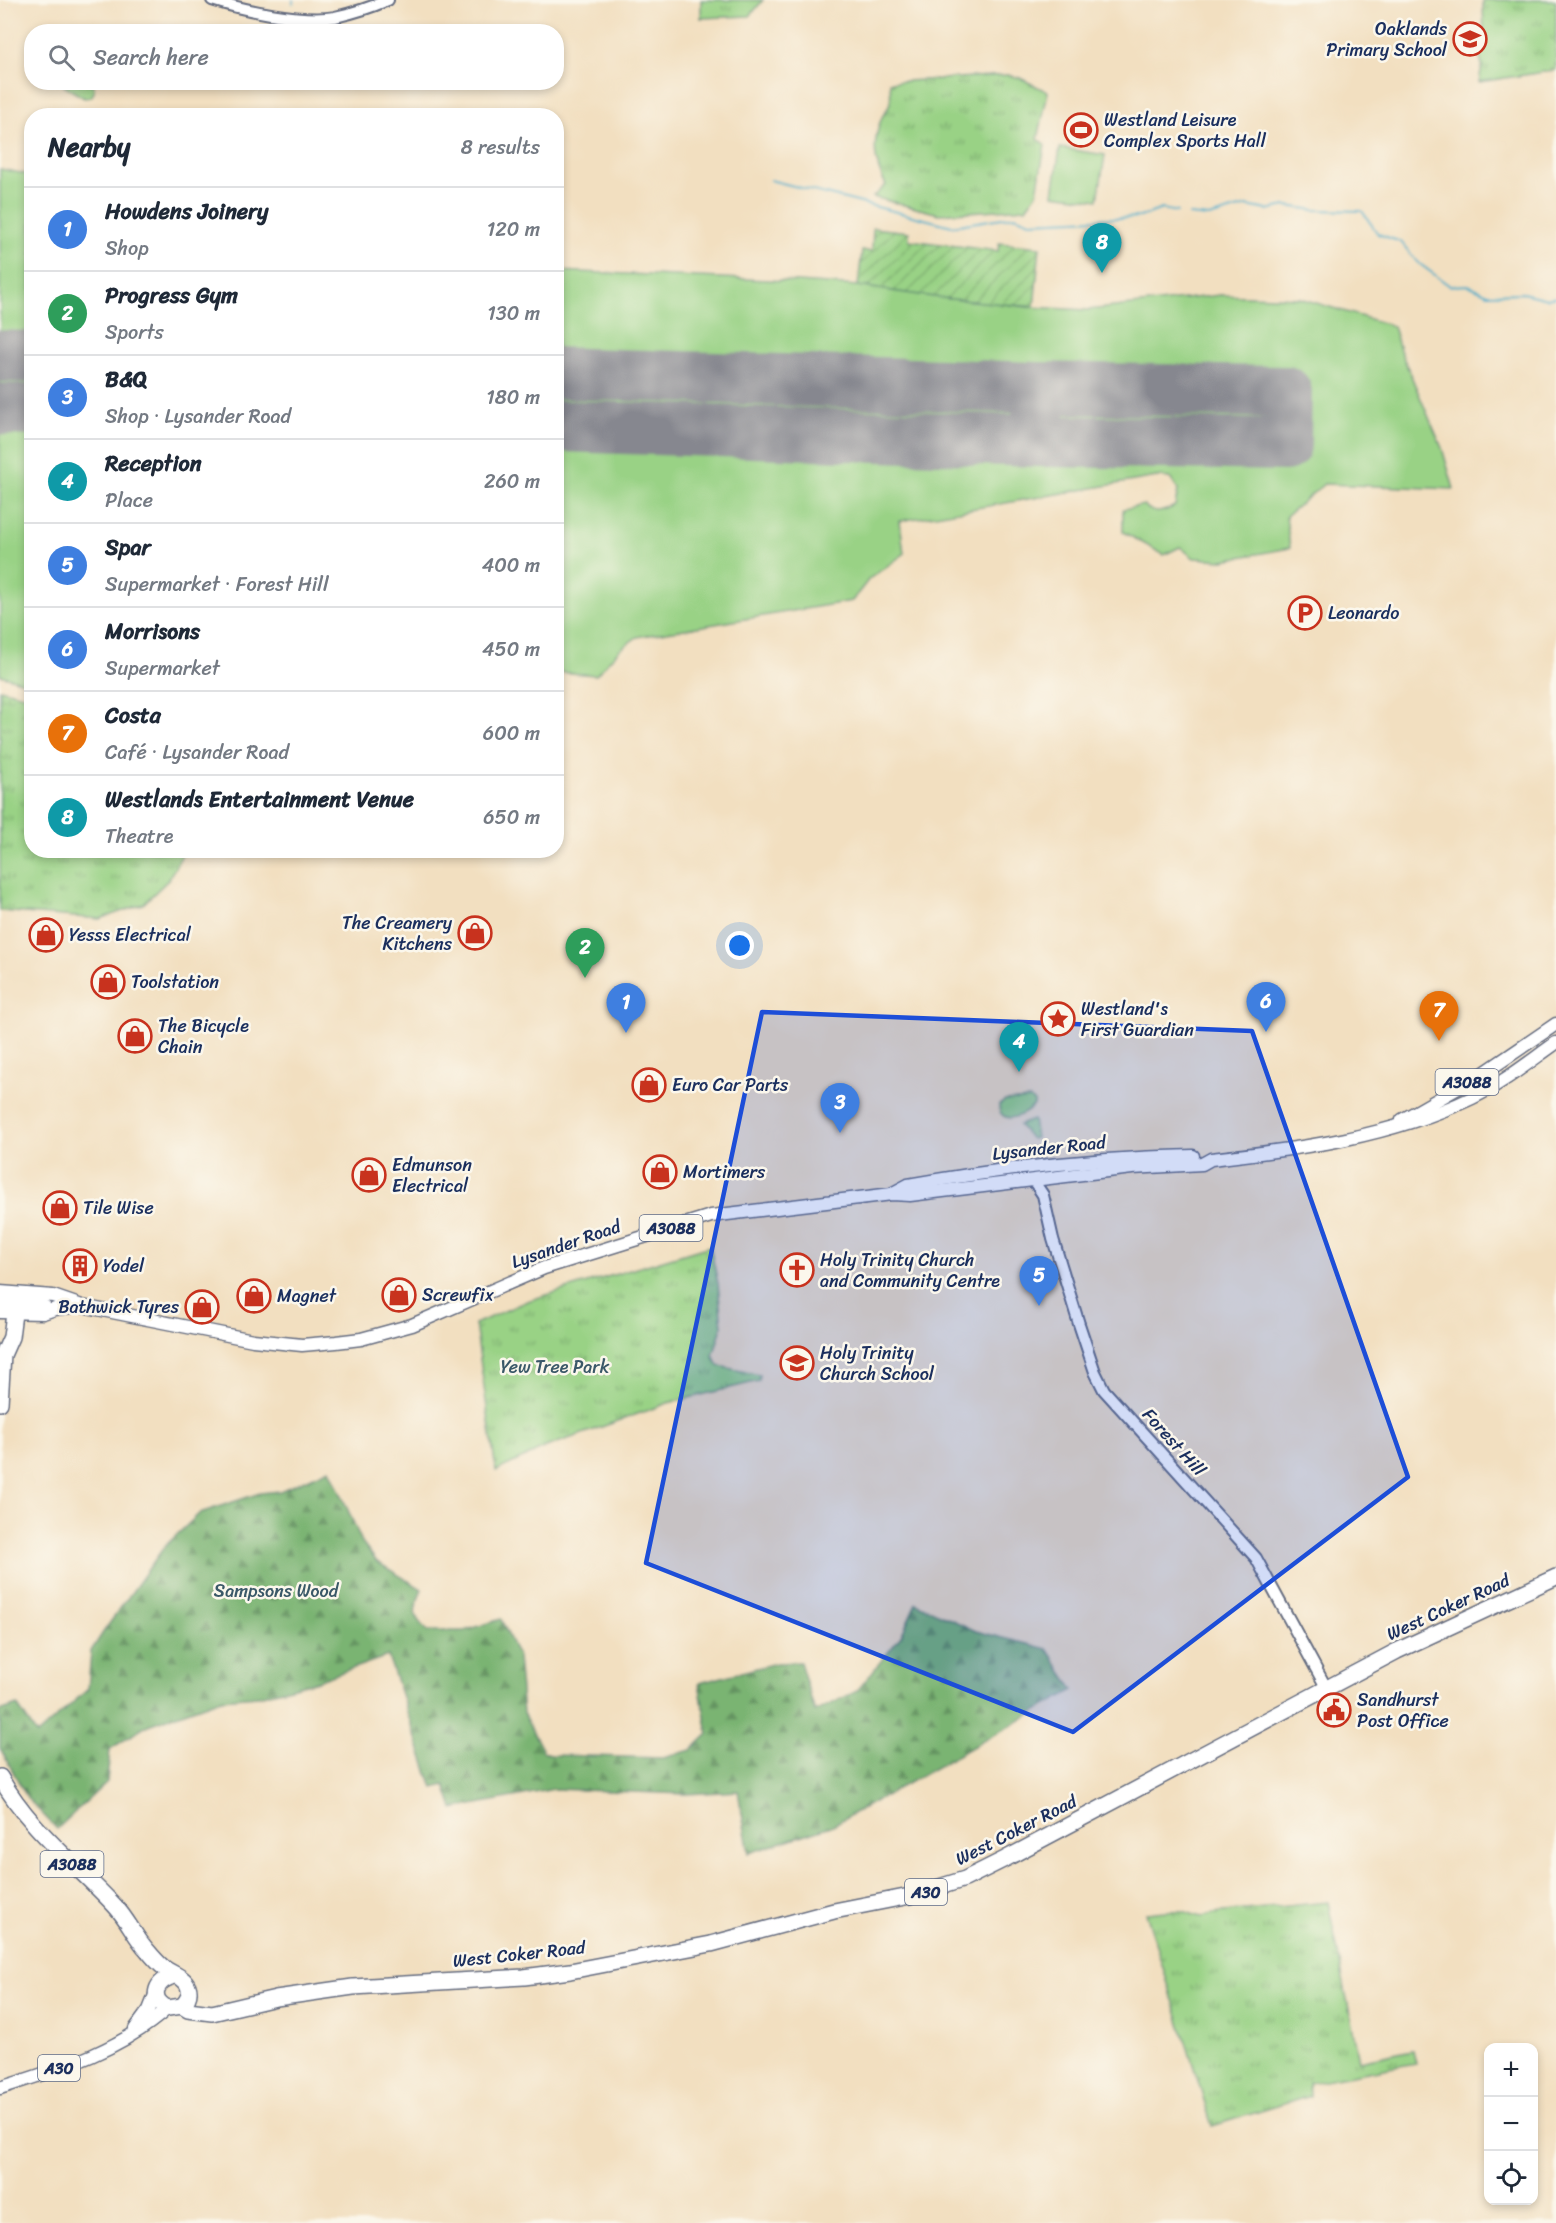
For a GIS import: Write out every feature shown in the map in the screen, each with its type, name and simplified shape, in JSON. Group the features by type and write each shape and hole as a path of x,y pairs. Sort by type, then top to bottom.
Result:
{"highway":[{"path":"0,1403 2,1352 11,1337 3,1304"},
{"name":"West Coker Road","path":"168,1998 199,2000 212,2005 233,2008 276,1998 353,1987 524,1977 570,1971 711,1944 834,1911 934,1889 965,1879 1005,1860 1397,1651 1556,1577"},
{"name":"A3088","path":"0,1777 25,1816 116,1908 130,1924 146,1949"},
{"path":"146,1949 175,1976"},
{"path":"146,1949 168,1998"},
{"name":"A30","path":"175,1976 184,1980 188,1985 168,1998 162,1980 175,1976"}],"main road":[{"name":"Lysander Road","path":"1373,1132 1409,1116 1484,1073 1556,1024"},
{"name":"Lysander Road","path":"3,1304 34,1294 53,1296 82,1306 253,1340 302,1345 362,1339 412,1325 543,1268 711,1216 1132,1168 1202,1164 1211,1159 1289,1150 1373,1132 1420,1120 1474,1097 1556,1043"},
{"name":"Lysander Road","path":"892,1194 908,1185 1042,1165 1131,1158 1201,1156 1211,1159"},
{"name":"Lysander Road","path":"3,1304 10,1300 15,1303 55,1309"},
{"name":"Lysander Road","path":"3,1304 43,1313 55,1309 82,1306"},
{"path":"0,1326 3,1304"},
{"path":"116,2046 137,2028 149,2010 168,1998"},
{"name":"A30","path":"0,2088 116,2046 152,2022 168,1998"}],"street":[{"path":"212,0 299,18 334,17 388,0"},
{"name":"Forest Hill","path":"1039,1179 1045,1192 1043,1195 1053,1239 1079,1324 1095,1372 1104,1390 1256,1558 1327,1689"}],"highlighted area":[{"path":"762,1012 1252,1031 1408,1477 1073,1732 646,1563"}],"green space":[{"path":"701,0 763,0 750,16 701,18"},
{"path":"1483,0 1556,0 1556,70 1479,82 1482,65 1477,47 1484,40"},
{"path":"1008,75 1020,78 1048,92 1038,139 1045,145 1037,193 1026,208 939,214 873,197 886,185 878,168 875,143 882,117 890,103 890,82"},
{"path":"71,90 94,90 91,97 84,98"},
{"path":"1060,148 1105,155 1098,200 1053,194"},
{"path":"0,169 24,174 24,682 0,675"},
{"path":"873,228 909,232 909,240 998,251 999,243 1040,247 1034,307 941,298 858,286 862,251 872,251"},
{"path":"564,271 858,286 1028,307 1088,310 1220,295 1300,298 1393,326 1400,350 1442,448 1454,489 1324,484 1286,516 1290,548 1223,560 1194,558 1180,547 1164,555 1123,532 1123,509 1144,505 1151,511 1159,512 1175,506 1178,490 1170,478 1157,477 900,521 904,554 869,579 852,601 637,637 619,650 596,675 564,673"},
{"path":"0,689 24,695 24,858 180,858 168,880 143,904 100,919 0,911"},
{"path":"1030,1099 1034,1105 1019,1116 1008,1118 1000,1112 999,1105 1005,1101"},
{"path":"1033,1120 1036,1138 1031,1139 1019,1125"},
{"name":"Yew Tree Park","path":"710,1246 718,1284 722,1327 713,1356 719,1366 759,1375 759,1381 668,1403 546,1447 496,1471 475,1324 527,1301"},
{"name":"Sampsons Wood","path":"330,1469 362,1542 377,1562 422,1589 415,1612 418,1621 428,1631 464,1631 501,1619 518,1657 523,1713 543,1751 552,1755 663,1758 691,1750 708,1734 699,1683 776,1663 800,1662 815,1712 857,1691 901,1636 916,1603 976,1631 1047,1649 1074,1690 831,1826 749,1853 738,1791 686,1794 554,1789 453,1809 445,1785 433,1788 388,1656 314,1682 258,1696 221,1699 148,1725 110,1749 107,1782 57,1829 28,1799 0,1748 0,1711 17,1705 37,1735 88,1689 91,1651 164,1547 200,1513 260,1493 280,1491"},
{"path":"1328,1902 1359,2061 1413,2050 1416,2063 1309,2083 1310,2096 1212,2126 1146,1913 1181,1911 1204,1917 1213,1913"}],"waterway":[{"path":"770,180 952,226 1015,216 1030,222 1140,217 1162,209 1177,212"},
{"path":"1189,215 1209,217 1247,206 1267,210 1286,206 1315,210 1362,211 1378,234 1401,242 1417,262 1450,286 1468,285 1488,294 1523,293 1547,299 1556,297"}],"runway":[{"path":"0,356 24,357"},
{"path":"564,373 1039,388 1038,441 564,426"},
{"path":"1039,388 1286,392 1285,445 1038,441 1039,388"},
{"path":"0,409 24,410"}],"place":[{"name":"Oaklands Primary School","path":"1470,39"},
{"name":"Westland Leisure Complex Sports Hall","path":"1081,130"},
{"name":"Westlands Entertainment Venue","path":"1102,273"},
{"name":"Leonardo","path":"1305,613"},
{"name":"The Creamery Kitchens","path":"475,933"},
{"name":"Yesss Electrical","path":"46,935"},
{"name":"Progress Gym","path":"585,978"},
{"name":"Toolstation","path":"108,982"},
{"name":"Westland's First Guardian","path":"1058,1019"},
{"name":"Morrisons","path":"1266,1032"},
{"name":"Howdens Joinery","path":"626,1033"},
{"name":"The Bicycle Chain","path":"135,1036"},
{"name":"Costa","path":"1439,1041"},
{"name":"Reception","path":"1019,1072"},
{"name":"Euro Car Parts","path":"649,1085"},
{"name":"B&Q","path":"840,1133"},
{"name":"Mortimers","path":"660,1172"},
{"name":"Edmunson Electrical","path":"369,1175"},
{"name":"Tile Wise","path":"60,1208"},
{"name":"Yodel","path":"80,1266"},
{"name":"Holy Trinity Church and Community Centre","path":"797,1270"},
{"name":"Screwfix","path":"399,1295"},
{"name":"Magnet","path":"254,1296"},
{"name":"Spar","path":"1039,1306"},
{"name":"Bathwick Tyres","path":"202,1307"},
{"name":"Holy Trinity Church School","path":"797,1363"},
{"name":"Sandhurst Post Office","path":"1334,1710"}]}
